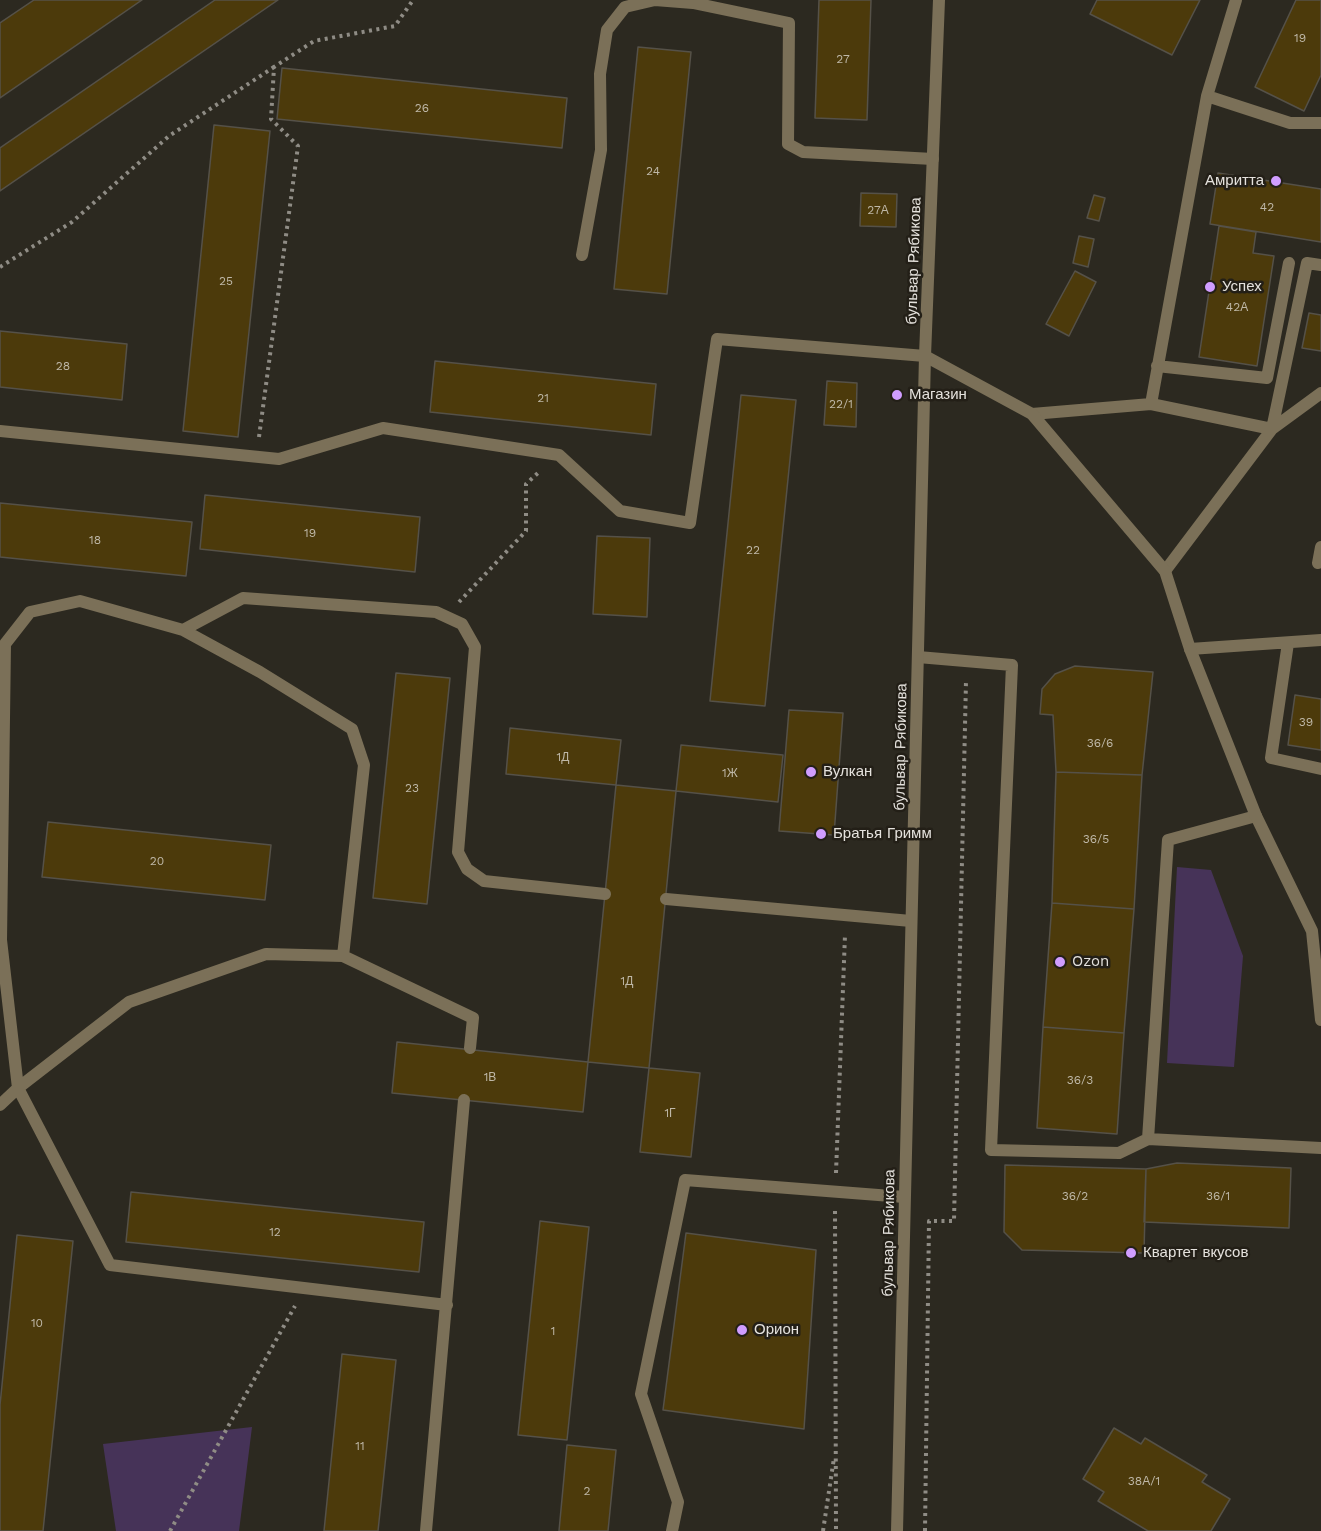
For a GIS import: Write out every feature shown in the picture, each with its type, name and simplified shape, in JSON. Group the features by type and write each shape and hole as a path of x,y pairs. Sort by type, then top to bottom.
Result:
{"street":[{"path":"582,255 601,150 600,74 605,41 607,30 625,7 655,0 693,3 789,23 788,144 803,152 933,159"},
{"name":"бульвар Рябикова","path":"897,1531 925,356 939,0"},
{"path":"1151,404 1207,96 1236,0"},
{"path":"1207,96 1290,123 1321,123"},
{"path":"1272,429 1308,263 1321,265"},
{"path":"1157,366 1267,378 1289,264"},
{"path":"0,430 279,459 383,428 559,455 620,511 690,523 717,339 925,356 1032,414 1165,571 1190,649 1256,816 1316,929 1321,1020"},
{"path":"1165,571 1272,429 1321,393"},
{"path":"1032,414 1151,404 1272,429"},
{"path":"1318,563 1321,547"},
{"path":"183,630 243,598 436,612 462,624 475,647 458,852 467,869 484,880 605,894"},
{"path":"343,956 364,765 352,729 260,672 183,630 80,601 30,612 5,644 2,940 18,1088 110,1265 447,1305"},
{"path":"1190,649 1321,640"},
{"path":"1288,643 1271,758 1321,769"},
{"path":"918,657 1012,665 991,1150 1119,1153 1148,1139 1321,1148"},
{"path":"1148,1139 1168,840 1256,816"},
{"path":"666,899 911,921"},
{"path":"0,1105 18,1088 129,1002 266,954 343,956 473,1018 470,1048"},
{"path":"426,1531 465,1100"},
{"path":"672,1531 678,1502 641,1394 685,1180 904,1197"}],"path":[{"path":"0,267 72,222 169,136 314,41 394,26 413,0"},
{"path":"257,457 298,146 271,119 274,67"},
{"path":"446,616 526,531 526,484 559,455"},
{"path":"925,1531 929,1221 954,1221 966,681"},
{"path":"836,1531 835,1192 846,915"},
{"path":"170,1531 289,1316"},
{"path":"823,1531 836,1443"}],"shaded area":[{"path":"1177,867 1211,870 1243,956 1234,1067 1167,1063"},
{"path":"252,1427 239,1531 116,1531 103,1444"}],"building":[{"path":"34,0 142,0 0,98 0,23"},
{"path":"215,0 278,0 0,191 0,148"},
{"path":"819,0 871,0 867,120 815,118"},
{"path":"1097,0 1200,0 1172,55 1090,14"},
{"path":"1296,0 1321,0 1321,75 1304,111 1255,87"},
{"path":"638,47 691,52 667,294 614,289"},
{"path":"282,68 567,98 562,148 277,119"},
{"path":"214,125 270,131 238,437 183,431"},
{"path":"1218,173 1321,189 1321,242 1210,224"},
{"path":"861,193 897,194 896,227 860,226"},
{"path":"1094,195 1105,198 1099,221 1087,218"},
{"path":"1219,226 1256,232 1253,253 1274,256 1257,366 1199,357"},
{"path":"1079,236 1094,239 1088,267 1073,263"},
{"path":"1075,271 1096,282 1069,336 1046,324"},
{"path":"1309,313 1321,315 1321,351 1302,348"},
{"path":"0,331 127,344 122,400 0,387"},
{"path":"435,361 656,384 651,435 430,412"},
{"path":"827,381 857,383 856,427 824,425"},
{"path":"741,395 796,400 765,706 710,701"},
{"path":"205,495 420,517 415,572 200,549"},
{"path":"0,503 192,522 186,576 0,557"},
{"path":"597,536 650,538 647,617 593,614"},
{"path":"1075,666 1153,672 1142,775 1056,772 1053,715 1040,714 1042,689 1055,674"},
{"path":"396,673 450,678 427,904 373,898"},
{"path":"1295,695 1321,699 1321,750 1288,745"},
{"name":"Вулкан","path":"789,710 843,713 834,835 779,831"},
{"path":"510,728 621,740 616,785 506,774"},
{"path":"681,745 783,755 778,802 676,791"},
{"path":"1056,772 1142,775 1134,909 1052,903"},
{"path":"616,785 676,791 649,1068 588,1062"},
{"path":"48,822 271,845 265,900 42,877"},
{"path":"1052,903 1134,909 1124,1033 1043,1027"},
{"path":"1043,1027 1124,1033 1117,1134 1037,1128"},
{"path":"397,1042 588,1062 583,1112 392,1093"},
{"path":"649,1068 700,1073 691,1157 640,1152"},
{"path":"1177,1163 1291,1168 1289,1228 1144,1222 1146,1169"},
{"path":"1005,1165 1146,1169 1144,1253 1022,1250 1004,1232"},
{"path":"131,1192 424,1222 419,1272 126,1242"},
{"path":"540,1221 589,1227 567,1440 518,1435"},
{"name":"Орион","path":"686,1233 816,1250 804,1429 663,1410"},
{"path":"17,1235 73,1241 43,1531 0,1531 0,1405"},
{"path":"342,1354 396,1360 378,1531 324,1531"},
{"path":"1114,1428 1141,1444 1145,1438 1207,1475 1202,1482 1230,1499 1211,1531 1148,1531 1098,1501 1104,1492 1083,1479"},
{"path":"567,1445 616,1450 608,1531 559,1531"}],"place":[{"name":"Амритта","path":"1276,181"},
{"name":"Успех","path":"1210,287"},
{"name":"Магазин","path":"897,395"},
{"name":"Вулкан","path":"811,772"},
{"name":"Братья Гримм","path":"821,834"},
{"name":"Ozon","path":"1060,962"},
{"name":"Квартет вкусов","path":"1131,1253"},
{"name":"Орион","path":"742,1330"}]}
